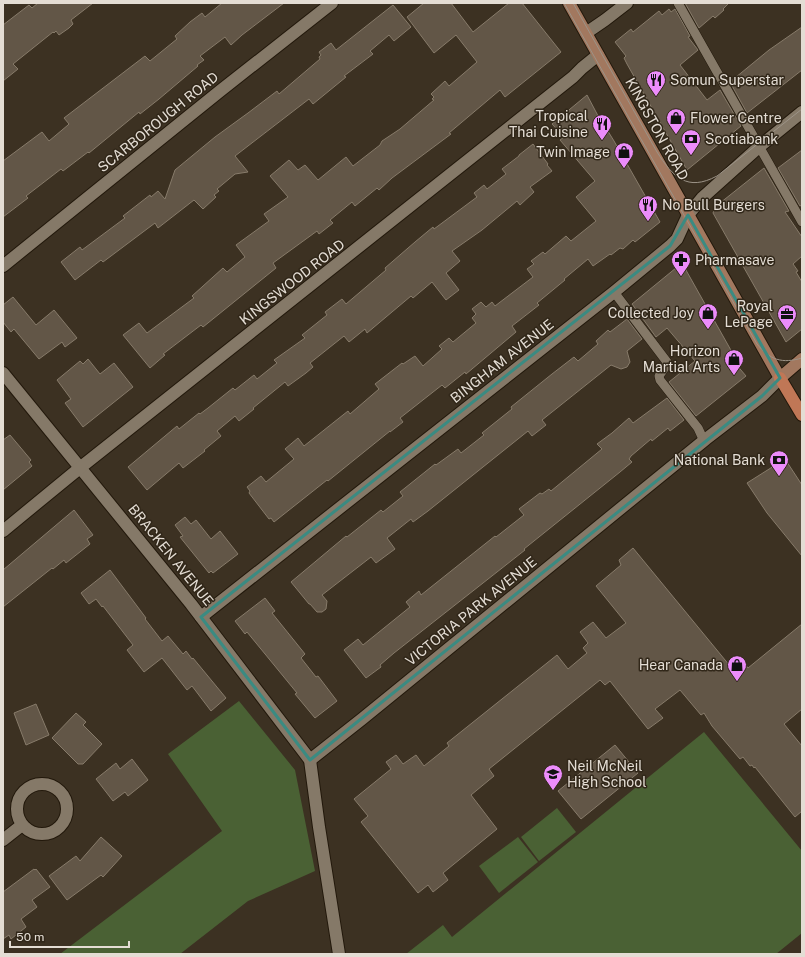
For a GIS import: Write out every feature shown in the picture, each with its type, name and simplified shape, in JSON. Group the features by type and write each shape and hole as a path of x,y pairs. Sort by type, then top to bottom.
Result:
{"main road":[{"name":"KINGSTON ROAD","path":"569,3 802,415"},
{"name":"VICTORIA PARK AVENUE","path":"780,378 802,359"}],"street":[{"name":"SCARBOROUGH ROAD","path":"3,266 332,3"},
{"path":"586,33 627,3"},
{"name":"KINGSWOOD ROAD","path":"3,531 80,467 573,78 582,68 598,55"},
{"name":"BINGHAM AVENUE","path":"201,617 614,292 670,246 676,239 688,215 712,188 802,112"},
{"name":"BRACKEN AVENUE","path":"3,373 201,617 310,760"},
{"name":"VICTORIA PARK AVENUE","path":"310,760 704,441 762,396 780,378"},
{"path":"310,760 339,954"},
{"path":"45,783 57,788 65,798 67,810 64,821 56,830 44,834 38,834 22,825 17,814 17,802 23,791 33,784 45,783"},
{"path":"3,840 22,825"}],"lane":[{"path":"678,3 802,222"},
{"path":"614,292 666,362 666,366 659,376 660,380 698,428 704,441"}],"highlighted area":[{"path":"688,215 780,378 762,396 310,760 201,617 670,246"}],"green space":[{"path":"239,701 295,770 315,871 248,901 180,954 60,954 222,831 168,754"},
{"path":"704,732 802,851 802,933 776,954 406,954 443,925 452,937"},
{"path":"557,808 576,832 539,861 521,837"},
{"path":"518,837 538,862 499,893 479,866"}],"building":[{"path":"38,3 93,3 71,20 73,24 69,28 59,35 56,31 54,33 53,32 13,64 18,69 3,81 3,25 29,5 32,8"},
{"path":"222,3 284,3 231,45 225,37 200,56 204,60 159,99 140,114 139,112 89,153 88,152 63,171 61,169 26,196 28,198 3,217 3,161 42,132 49,141 69,124 64,118 145,56 150,61 177,39 175,36 190,22 202,13 205,17"},
{"path":"424,3 451,3 473,32 509,3 522,3 561,52 505,97 500,90 449,133 451,134 392,178 379,190 377,188 355,206 352,202 330,220 333,223 319,234 317,231 273,263 276,268 203,327 201,325 163,354 165,355 150,368 123,335 139,323 147,333 194,298 192,296 223,268 227,272 245,257 236,245 269,221 264,214 288,197 270,176 289,160 298,170 305,165 318,180 346,157 353,166 434,100 432,99 434,97 431,94 445,81 449,86 477,62 456,35 434,53 407,17"},
{"path":"685,3 729,3 715,18 713,16 699,28"},
{"path":"393,5 411,27 394,41 389,35 370,51 373,54 344,76 346,77 313,104 309,99 235,156 248,172 235,174 217,189 219,191 214,195 216,197 203,209 194,200 158,228 155,223 103,262 101,260 75,280 61,262 80,247 82,250 125,218 123,216 150,195 151,197 158,191 165,199 175,170 215,137 277,91 279,94 320,59 319,57 321,55 319,52 331,43 336,50"},
{"path":"669,9 671,12 675,9 690,36 688,37 698,50 680,65 707,100 720,90 741,126 687,170 627,64 624,58 626,56 615,42 631,29 633,32 659,11 662,15"},
{"path":"802,27 802,70 747,113 730,82 769,50"},
{"path":"587,95 605,129 606,128 614,141 660,222 635,242 633,240 623,249 620,248 593,266 588,259 537,303 539,305 512,326 516,332 466,374 465,372 445,388 442,385 400,418 403,422 274,522 271,518 269,519 249,493 250,491 247,487 261,476 266,482 294,459 285,449 298,438 304,446 348,411 350,414 379,389 375,384 402,363 403,364 415,356 423,366 442,349 439,346 449,338 453,342 476,323 472,318 476,314 472,309 481,302 486,307 492,302 495,306 533,277 527,269 534,264 531,261 543,252 545,254 566,236 571,241 596,221 576,197 595,181 560,140 564,137 552,124"},
{"path":"533,144 552,171 530,187 534,192 520,205 517,201 482,230 452,251 460,261 446,273 459,290 446,300 432,282 413,298 411,296 367,333 365,329 349,342 344,336 310,363 313,367 306,373 288,386 285,382 239,421 235,416 217,431 221,436 204,450 205,451 183,468 179,463 147,490 128,467 177,426 179,429 233,388 235,390 254,375 257,379 277,363 274,360 305,338 302,335 327,315 325,312 342,299 346,304 433,227 434,229 477,197 474,193 484,185 487,189 506,174 502,169"},
{"path":"802,150 802,205 800,206 778,168"},
{"path":"764,168 789,211 785,212 802,237 802,256 793,264 798,271 796,272 802,282 802,329 786,342 713,213 715,207"},
{"path":"682,263 737,361 735,363 746,376 696,416 669,382 695,361 667,328 656,337 632,304"},
{"path":"13,297 36,325 54,310 77,338 65,347 62,342 39,359 14,329 11,332 3,322 3,305"},
{"path":"627,319 642,339 627,351 630,362 627,367 621,369 611,365 542,420 546,425 532,436 528,431 428,511 413,522 411,519 387,538 395,549 376,563 371,557 322,595 327,601 326,609 322,612 317,612 309,604 291,582 346,536 347,537 381,510 383,512 403,496 400,492 435,464 436,465 458,449 461,453 484,435 482,433 512,409 511,407 574,357 578,361 598,344 596,341 608,330 610,332"},
{"path":"88,359 100,374 114,363 133,387 83,427 65,403 71,399 57,380 80,361 83,364"},
{"path":"667,398 684,420 670,431 668,428 652,441 651,439 631,456 629,459 632,462 524,549 525,550 394,653 380,665 381,667 366,678 344,650 358,639 363,645 410,607 406,602 419,591 421,595 495,536 496,537 524,515 519,509 540,493 542,494 549,489 551,491 602,449 597,444 629,418 633,423"},
{"path":"10,435 31,460 29,462 32,466 3,490 3,440"},
{"path":"785,459 802,485 802,556 767,513 747,483"},
{"path":"74,510 93,535 87,539 90,544 66,563 64,560 53,569 52,568 3,607 3,570"},
{"path":"185,517 191,524 196,520 211,539 220,531 238,554 213,573 211,571 209,573 180,537 183,536 175,525"},
{"path":"633,548 730,666 740,658 748,668 802,624 802,709 784,724 802,746 802,811 795,817 755,767 754,768 752,765 750,766 743,757 740,759 712,726 704,713 701,715 680,690 655,709 663,718 648,729 610,681 605,685 600,680 489,769 494,776 471,795 497,829 443,873 448,880 433,892 428,885 418,893 361,822 368,816 354,799 391,769 386,762 396,755 403,764 416,755 424,766 449,746 447,743 557,655 568,669 587,653 583,648 588,643 580,632 593,622 606,638 626,623 596,586 621,565 619,560"},
{"path":"110,570 162,641 168,636 183,654 186,651 226,698 211,711 192,686 187,690 162,658 144,672 127,650 133,645 103,606 102,607 96,599 89,604 81,593"},
{"path":"265,598 275,611 272,613 305,654 301,658 316,677 318,676 337,701 315,718 295,694 297,693 247,632 245,634 235,621"},
{"path":"36,704 49,735 26,745 14,713"},
{"path":"76,713 86,722 83,725 102,744 83,764 78,764 52,738"},
{"path":"615,745 638,773 581,819 558,791"},
{"path":"132,759 148,780 128,796 125,792 113,801 96,779 116,763 120,769"},
{"path":"101,837 122,856 103,877 101,875 67,900 49,876 76,856 80,861"},
{"path":"36,869 50,887 32,900 37,907 21,919 26,927 11,939 9,935 3,939 3,892"}],"tram line":[{"path":"564,3 757,344 767,354 777,359 788,361 802,358"},
{"path":"573,3 657,152 669,169 682,179 697,183 717,176 802,109"}],"place":[{"name":"Somun Superstar","path":"656,97"},
{"name":"Flower Centre","path":"676,135"},
{"name":"Tropical Thai Cuisine","path":"602,141"},
{"name":"Scotiabank","path":"691,156"},
{"name":"Twin Image","path":"624,169"},
{"name":"No Bull Burgers","path":"648,222"},
{"name":"Pharmasave","path":"681,277"},
{"name":"Collected Joy","path":"708,330"},
{"name":"Royal LePage","path":"787,331"},
{"name":"Horizon Martial Arts","path":"734,376"},
{"name":"National Bank","path":"779,477"},
{"name":"Hear Canada","path":"737,682"},
{"name":"Neil McNeil High School","path":"553,791"}]}
